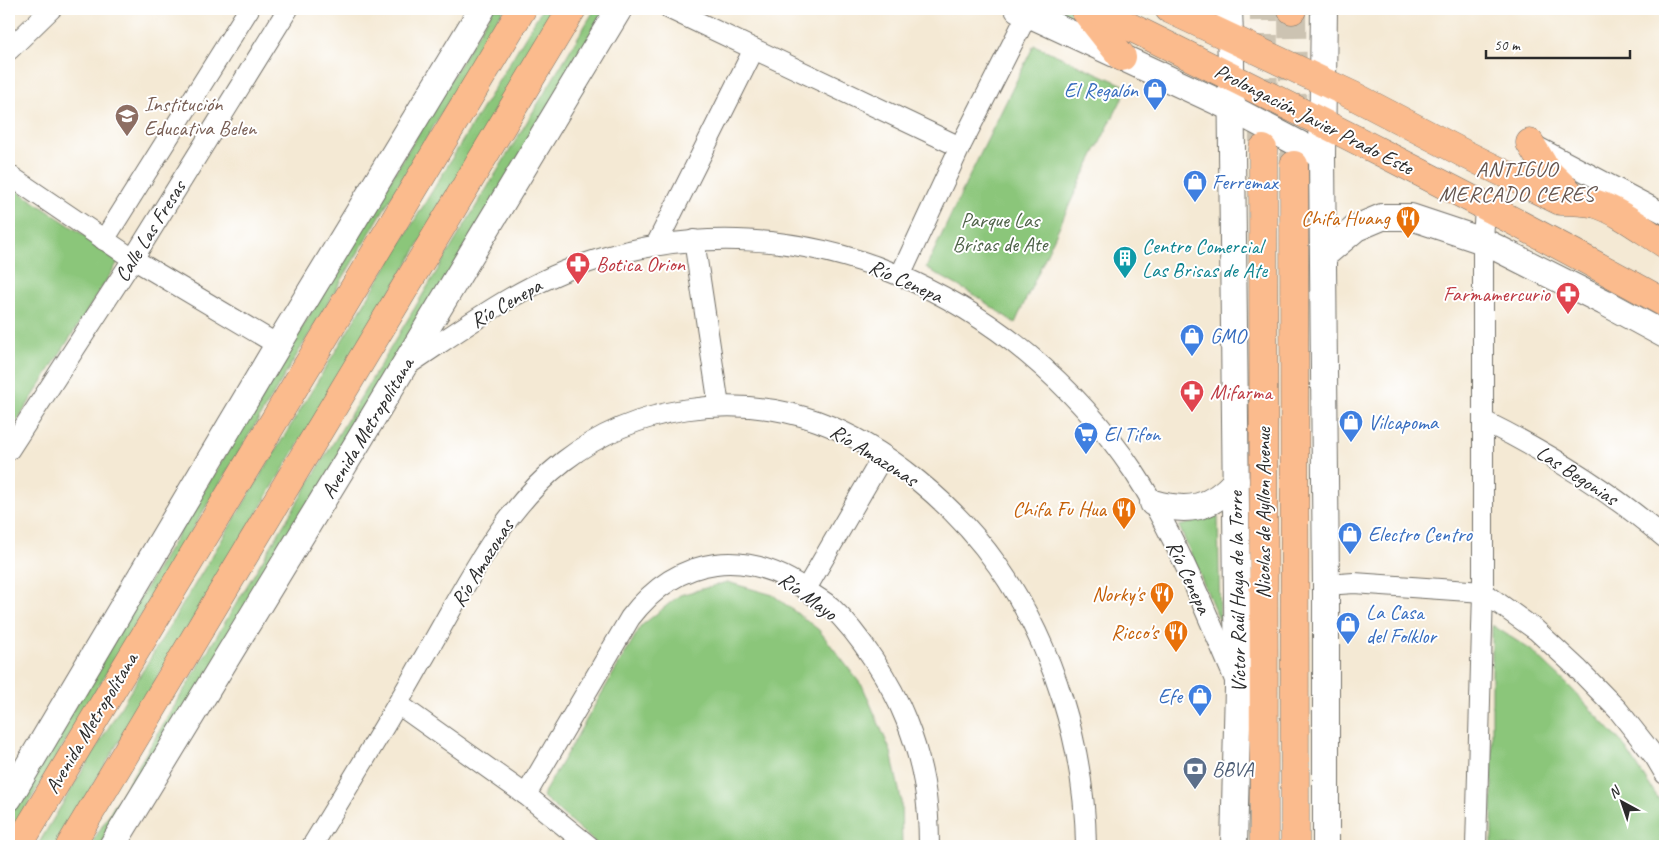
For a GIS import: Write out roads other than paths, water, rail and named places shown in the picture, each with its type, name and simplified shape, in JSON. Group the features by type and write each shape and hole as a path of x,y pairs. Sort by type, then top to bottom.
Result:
{"main road":[{"name":"Avenida Metropolitana","path":"18,846 522,9"},
{"name":"Avenida Metropolitana","path":"70,846 572,9"},
{"path":"1084,9 1122,57"},
{"name":"Prolongación Javier Prado Este","path":"1094,9 1485,206 1665,303"},
{"name":"Prolongación Javier Prado Este","path":"1169,9 1323,82 1465,154 1569,200 1597,204 1665,244"},
{"path":"1530,143 1547,171 1569,200 1554,224 1559,245"},
{"name":"Nicolas de Ayllon Avenue","path":"1263,843 1264,149"},
{"path":"1450,188 1465,154"},
{"name":"Nicolas de Ayllon Avenue","path":"1294,165 1296,845"}],"street":[{"path":"9,50 51,9"},
{"name":"Calle Las Fresas","path":"104,240 249,9"},
{"name":"Calle Las Fresas","path":"9,450 132,259 288,9"},
{"name":"Avenida Metropolitana","path":"9,798 278,345 482,9"},
{"name":"Avenida Metropolitana","path":"112,846 404,367 619,9"},
{"path":"670,9 960,148"},
{"name":"Víctor Raúl Haya de la Torre","path":"1229,9 1238,686 1234,846"},
{"path":"1324,9 1322,156 1326,585 1326,846"},
{"path":"900,276 1023,11"},
{"name":"Prolongación Javier Prado Este","path":"1023,11 1231,108 1322,156"},
{"path":"656,245 754,49"},
{"path":"1530,143 1665,214"},
{"path":"9,175 132,259 278,345"},
{"path":"1476,846 1483,592 1483,241 1485,206"},
{"path":"1324,255 1356,228 1382,217 1411,217 1483,241 1665,335"},
{"path":"694,240 719,406"},
{"name":"Río Cenepa","path":"404,367 501,303 530,287 591,261 656,245 694,240 765,240 800,245 868,263 947,299 990,326 1032,358 1069,392 1103,431 1134,472 1153,503 1182,560 1238,686"},
{"name":"Río Amazonas","path":"312,846 398,704 478,566 513,512 548,475 588,445 611,433 658,415 719,406 768,409 817,421 840,431 883,456 934,494 978,540 998,566 1033,628 1051,668 1070,728 1078,762 1083,798 1086,846"},
{"name":"Las Begonias","path":"1484,421 1518,438 1585,477 1665,538"},
{"path":"806,589 883,456"},
{"path":"1153,503 1171,508 1189,509 1207,504 1224,494 1236,481"},
{"name":"Río Mayo","path":"526,795 630,618 640,605 667,582 682,574 699,568 733,563 749,564 772,570 793,580 831,607 862,643 888,683 906,720 922,767 929,819 929,846"},
{"path":"1326,585 1354,583 1483,592 1536,630 1577,668 1618,710 1655,757 1665,774"},
{"path":"398,704 526,795 589,846"}],"tunnel":[{"path":"1263,147 1264,9"},
{"path":"1292,10 1294,164"}],"place":[{"name":"El Regalón","path":"1155,111"},
{"name":"Institución Educativa Belen","path":"127,137"},
{"name":"Ferremax","path":"1195,203"},
{"name":"Chifa Huang","path":"1408,239"},
{"name":"Centro Comercial Las Brisas de Ate","path":"1125,279"},
{"name":"Botica Orion","path":"578,285"},
{"name":"Farmamercurio","path":"1568,315"},
{"name":"GMO","path":"1192,357"},
{"name":"Mifarma","path":"1192,413"},
{"name":"Vilcapoma","path":"1351,443"},
{"name":"El Tifon","path":"1086,455"},
{"name":"Chifa Fu Hua","path":"1124,530"},
{"name":"Electro Centro","path":"1350,555"},
{"name":"Norky's","path":"1162,615"},
{"name":"La Casa del Folklor","path":"1348,645"},
{"name":"Ricco's","path":"1176,653"},
{"name":"Efe","path":"1200,717"},
{"name":"BBVA","path":"1195,790"}],"district":[{"name":"ANTIGUO MERCADO CERES","path":"1517,182"}],"park label":[{"name":"Parque Las Brisas de Ate","path":"1000,232"}]}
